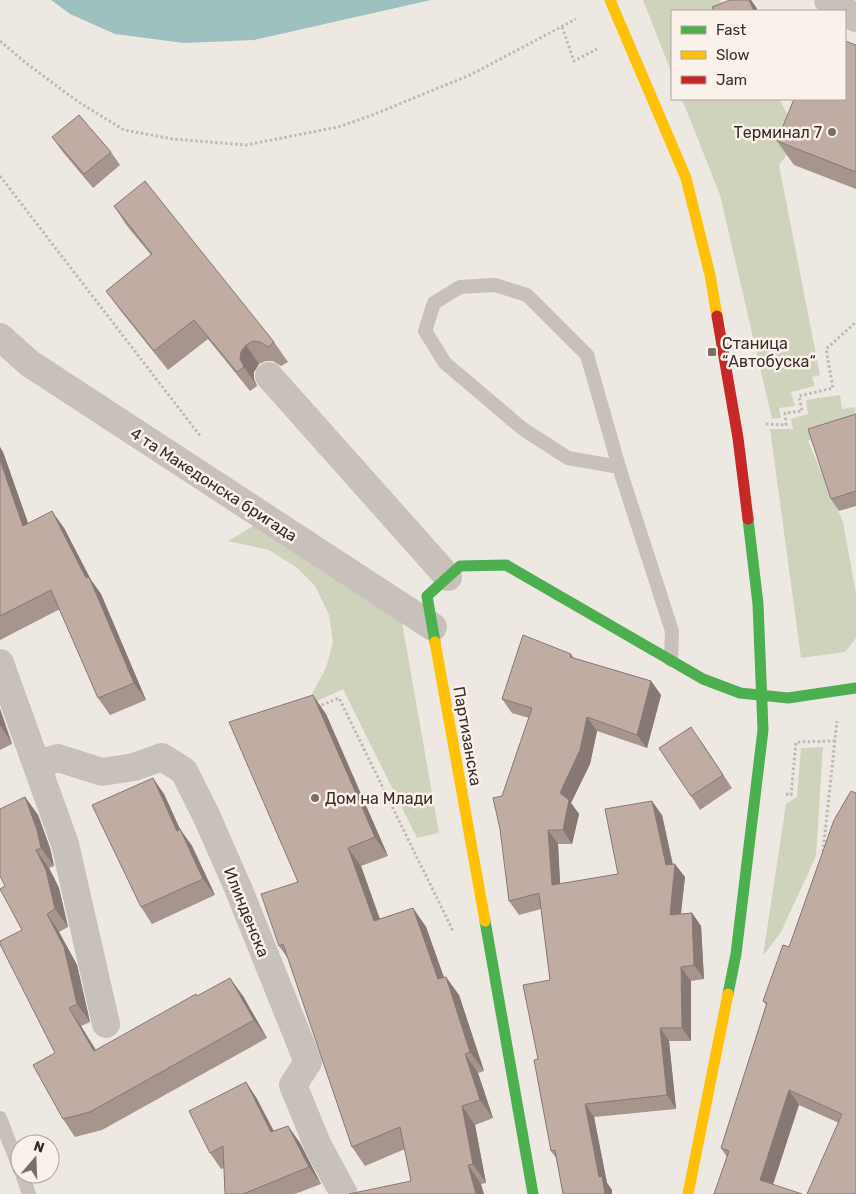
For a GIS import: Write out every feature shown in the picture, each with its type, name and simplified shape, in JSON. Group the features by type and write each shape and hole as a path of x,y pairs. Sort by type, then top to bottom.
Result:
{"main road":[{"path":"610,0 686,178 710,275 738,438 758,604 763,730 736,954 688,1194"},
{"name":"Партизанска","path":"533,1194 427,596 460,566 506,565 702,679 740,693 788,698 856,688"}],"street":[{"path":"828,0 844,10"},
{"name":"4 та Македонска бригада","path":"0,337 29,363 433,627"},
{"path":"270,376 448,577"},
{"path":"0,663 65,844 106,1024"},
{"name":"Илинденска","path":"37,764 58,758 102,772 134,767 162,757 184,771 238,888 308,1062 293,1086 318,1146 344,1194"}],"lane":[{"path":"619,467 568,458 523,429 445,363 425,331 434,303 460,287 495,285 527,295 587,355 619,467 672,631 671,660"},
{"path":"0,1118 10,1144"}],"path":[{"path":"0,41 77,101 124,130 173,139 246,146 338,128 370,116 470,75 576,19"},
{"path":"562,27 574,61 602,47"},
{"path":"0,176 207,444"},
{"path":"758,424 786,425 784,413 802,411 799,396 833,388 826,348 856,322"},
{"path":"316,708 339,698 457,939"},
{"path":"822,859 837,720"},
{"path":"780,794 791,795 796,742 835,741"}],"green space":[{"path":"643,0 720,0 724,10 671,10 671,71"},
{"path":"682,100 780,100 800,137 779,165 820,375 812,377 815,386 791,392 795,406 779,408 781,418 772,419 720,195"},
{"path":"840,395 842,409 855,407 856,421 808,441 843,522 856,593 856,638 845,652 801,658 770,429 793,429 791,419 808,414 806,400"},
{"path":"257,524 402,622 439,833 417,838 343,689 313,703 311,696 326,668 333,642 329,615 315,586 296,567 269,550 228,541"},
{"path":"823,747 816,856 781,932 763,956 786,804 797,797 801,748"}],"water":[{"path":"51,0 431,0 254,40 184,43 115,34 70,14"}],"building":[{"path":"730,0 749,0 754,10 714,10 712,7"},
{"name":"Терминал 7","path":"846,41 856,45 856,172 777,141 794,100 846,100"},
{"path":"79,115 111,152 84,174 52,137"},
{"path":"145,181 274,342 268,347 260,342 253,341 246,345 241,352 240,359 244,367 237,372 194,320 154,351 106,291 152,254 114,206"},
{"path":"856,414 856,491 831,499 808,429"},
{"path":"0,460 23,526 52,511 86,578 89,577 134,683 98,698 51,590 0,616"},
{"path":"523,635 571,654 570,657 651,681 637,735 587,717 580,750 560,793 569,800 563,830 548,830 552,885 618,874 605,809 652,801 666,865 675,864 670,915 692,913 694,965 681,967 682,1028 660,1028 667,1095 585,1104 599,1177 602,1176 605,1194 563,1194 555,1150 551,1151 534,1060 538,1059 523,985 550,980 539,893 509,901 500,829 493,798 502,796 532,708 502,699"},
{"path":"313,695 375,837 348,848 374,921 413,908 438,979 446,977 470,1052 465,1054 480,1100 462,1106 473,1164 468,1165 476,1194 349,1194 411,1181 400,1127 352,1147 283,944 279,946 261,894 298,882 229,722"},
{"path":"691,727 723,775 691,796 659,748"},
{"path":"153,778 177,831 180,829 203,879 141,907 92,805"},
{"path":"851,791 856,793 856,1194 807,1194 842,1114 789,1090 760,1180 802,1194 714,1194 729,1151 721,1148 767,1003 763,1001 783,945 789,947 834,820"},
{"path":"25,797 37,830 41,848 36,850 46,870 55,909 47,914 64,947 77,1004 69,1008 94,1051 196,994 197,996 230,978 254,1020 90,1112 63,1119 33,1065 55,1053 0,944 0,941 22,930 0,889 5,886 0,876 0,809"},
{"path":"246,1082 271,1132 288,1126 309,1167 243,1194 225,1194 223,1146 210,1153 189,1111"}],"traffic: fast":[{"path":"728,994 736,954 763,730 758,604 748,519"},
{"path":"435,642 427,596 460,566 506,565 703,679 740,693 788,698 856,688"},
{"path":"485,921 533,1194"}],"traffic: slow":[{"path":"610,0 686,178 710,275 717,316"},
{"path":"435,642 485,921"},
{"path":"688,1194 728,994"}],"traffic: jam":[{"path":"717,316 738,438 748,519"}],"place":[{"name":"Терминал 7","path":"832,132"},
{"name":"Станица “Автобуска“","path":"712,352"},
{"name":"Дом на Млади","path":"315,798"}]}
